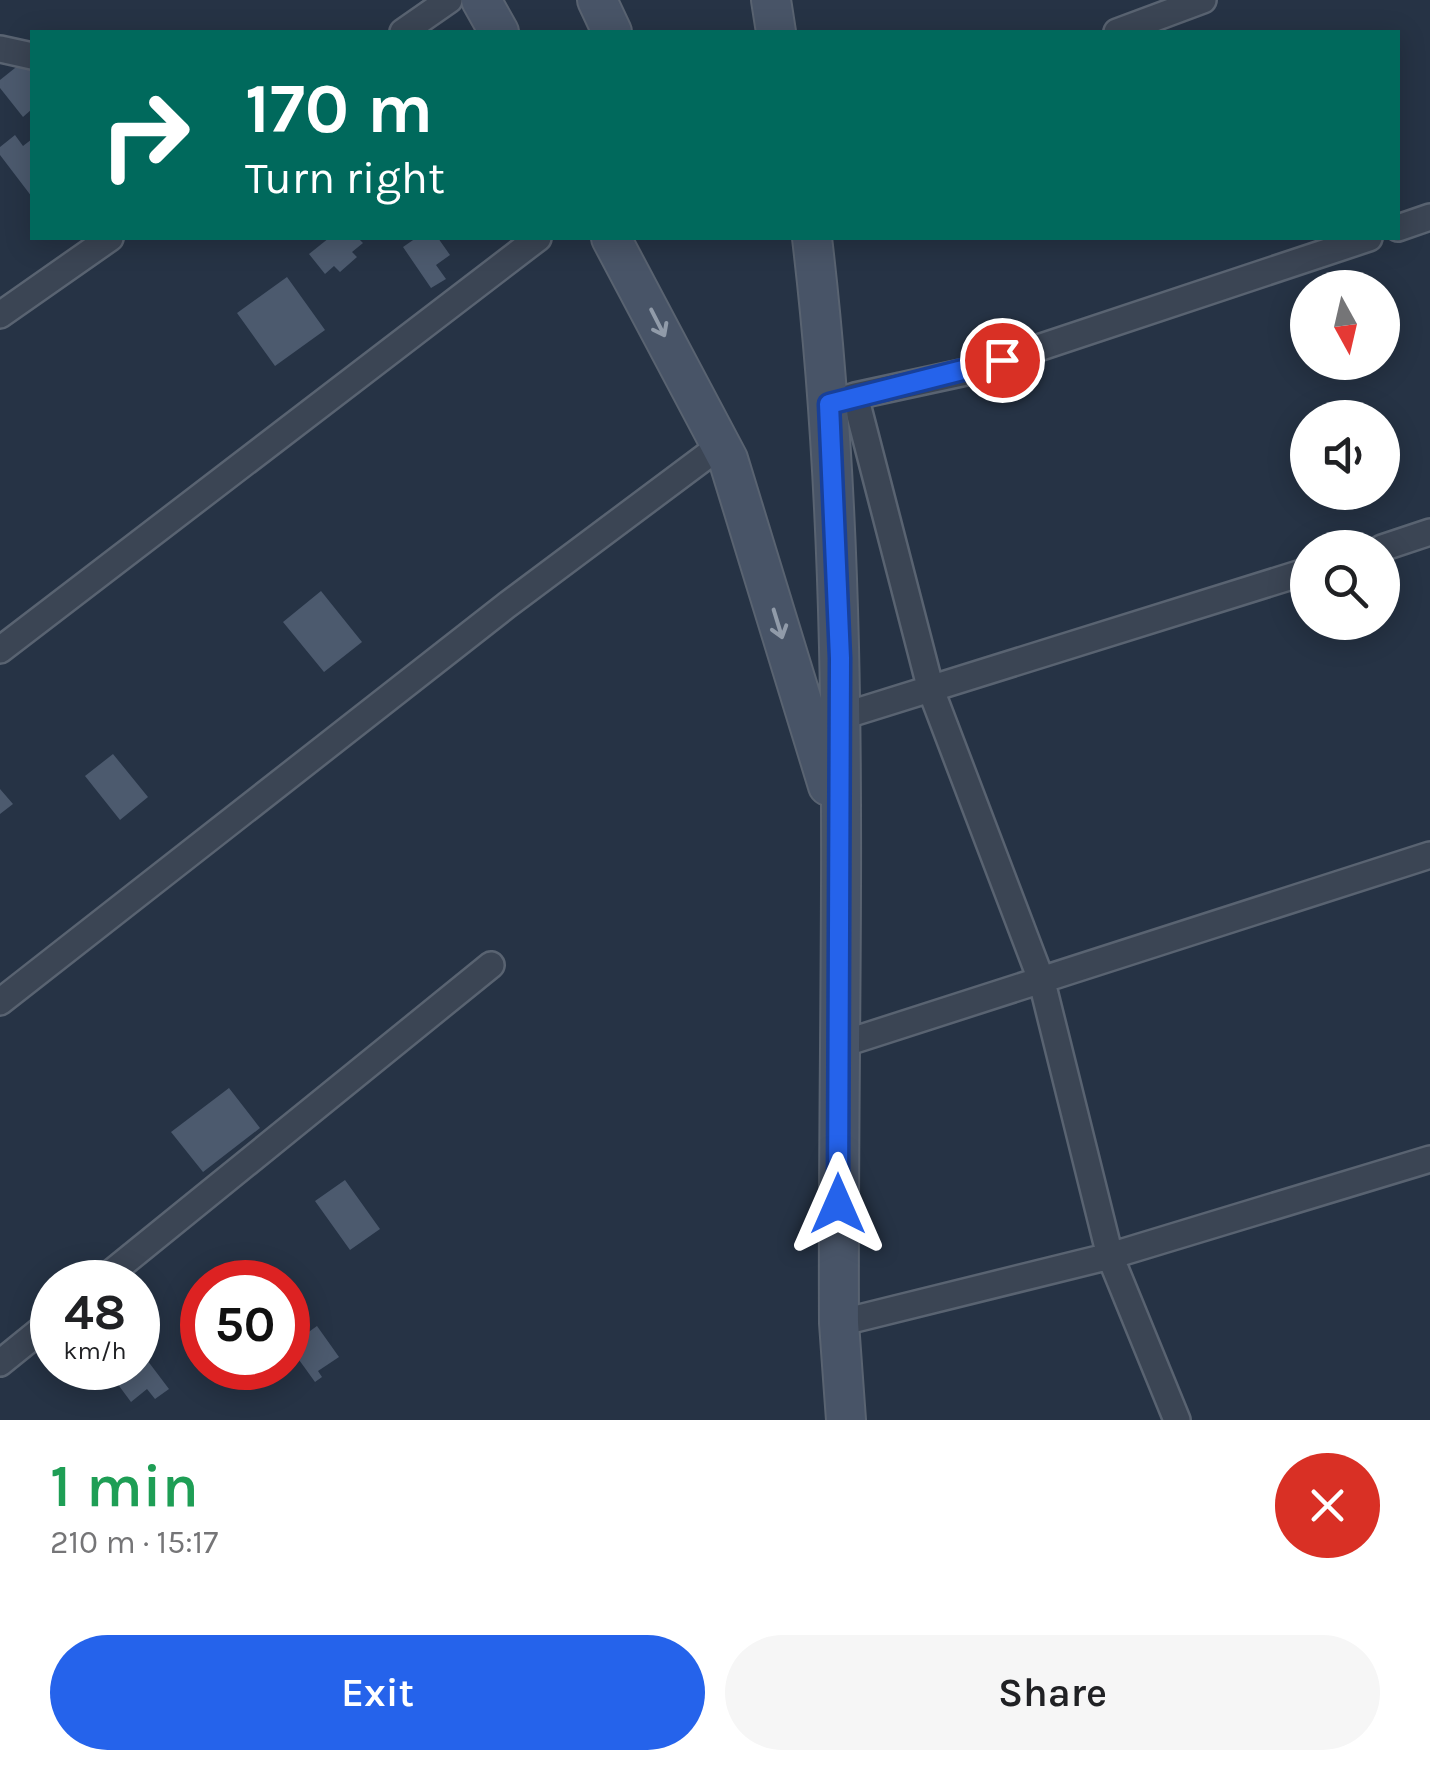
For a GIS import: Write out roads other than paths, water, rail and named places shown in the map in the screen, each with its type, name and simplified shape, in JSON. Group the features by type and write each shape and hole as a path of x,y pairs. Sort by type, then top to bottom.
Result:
{"main road":[{"path":"481,0 497,30"},
{"path":"597,0 611,30"},
{"path":"771,0 776,30"},
{"path":"612,240 722,445 840,825"},
{"path":"812,240 842,400 839,1322 846,1420"}],"street":[{"path":"405,30 449,0"},
{"path":"1121,30 1203,0"},
{"path":"0,49 30,56"},
{"path":"1400,227 1430,217"},
{"path":"0,315 107,240"},
{"path":"0,650 535,240"},
{"path":"1177,1420 1110,1256 1042,982 931,690 842,400 966,372 1363,240"},
{"path":"0,1002 507,605 722,445"},
{"path":"1400,542 1430,532"},
{"path":"840,717 1290,577"},
{"path":"839,1045 1430,855"},
{"path":"127,1260 492,965"},
{"path":"839,1322 1110,1256 1430,1159"},
{"path":"0,1363 30,1338"}]}
